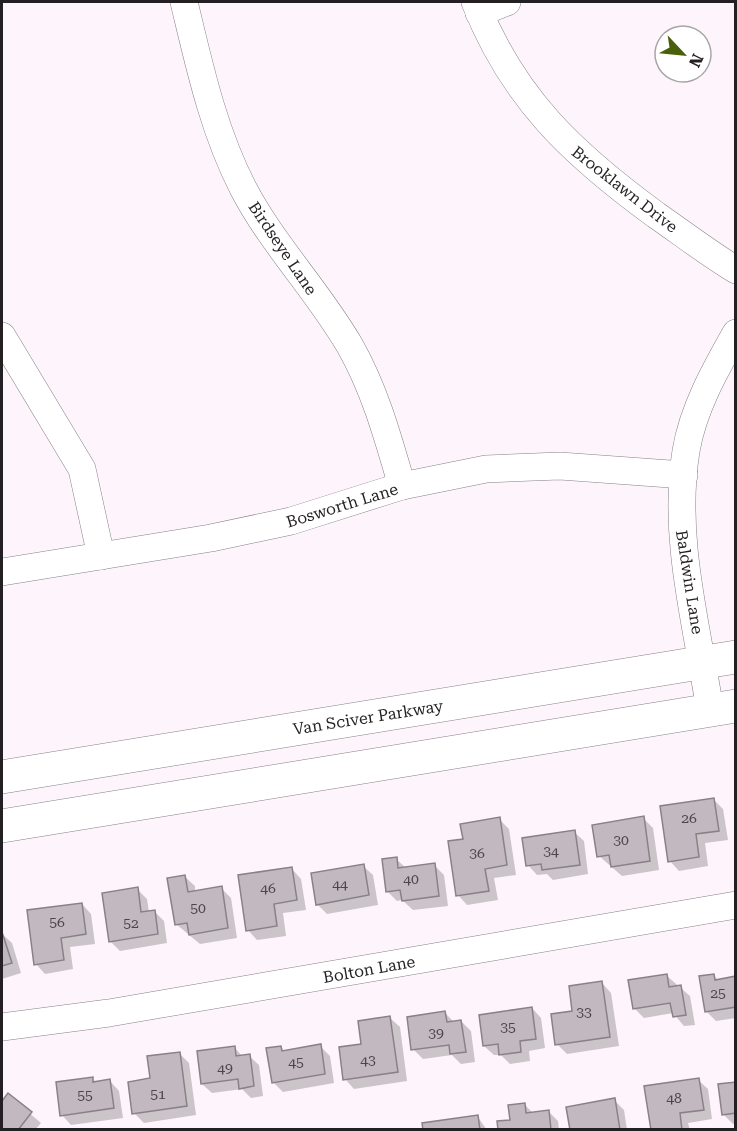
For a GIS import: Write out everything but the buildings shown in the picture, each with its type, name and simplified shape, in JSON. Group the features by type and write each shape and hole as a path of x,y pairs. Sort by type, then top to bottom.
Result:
{"street":[{"name":"Birdseye Lane","path":"184,2 213,115 226,153 263,222 349,344 364,372 375,397 402,486"},
{"path":"477,7 507,2"},
{"name":"Brooklawn Drive","path":"477,7 505,64 527,97 576,152 633,198 735,270"},
{"name":"Baldwin Lane","path":"723,708 703,662 684,556 681,525 686,450 697,411 713,374 735,333"},
{"path":"2,336 82,469 101,556"},
{"name":"Bosworth Lane","path":"2,572 201,540 291,521 402,486 448,475 524,466 560,466 684,475"},
{"name":"Van Sciver Parkway","path":"2,777 735,657"},
{"path":"2,826 723,708"},
{"name":"Bolton Lane","path":"2,1027 110,1014 735,905"}]}
